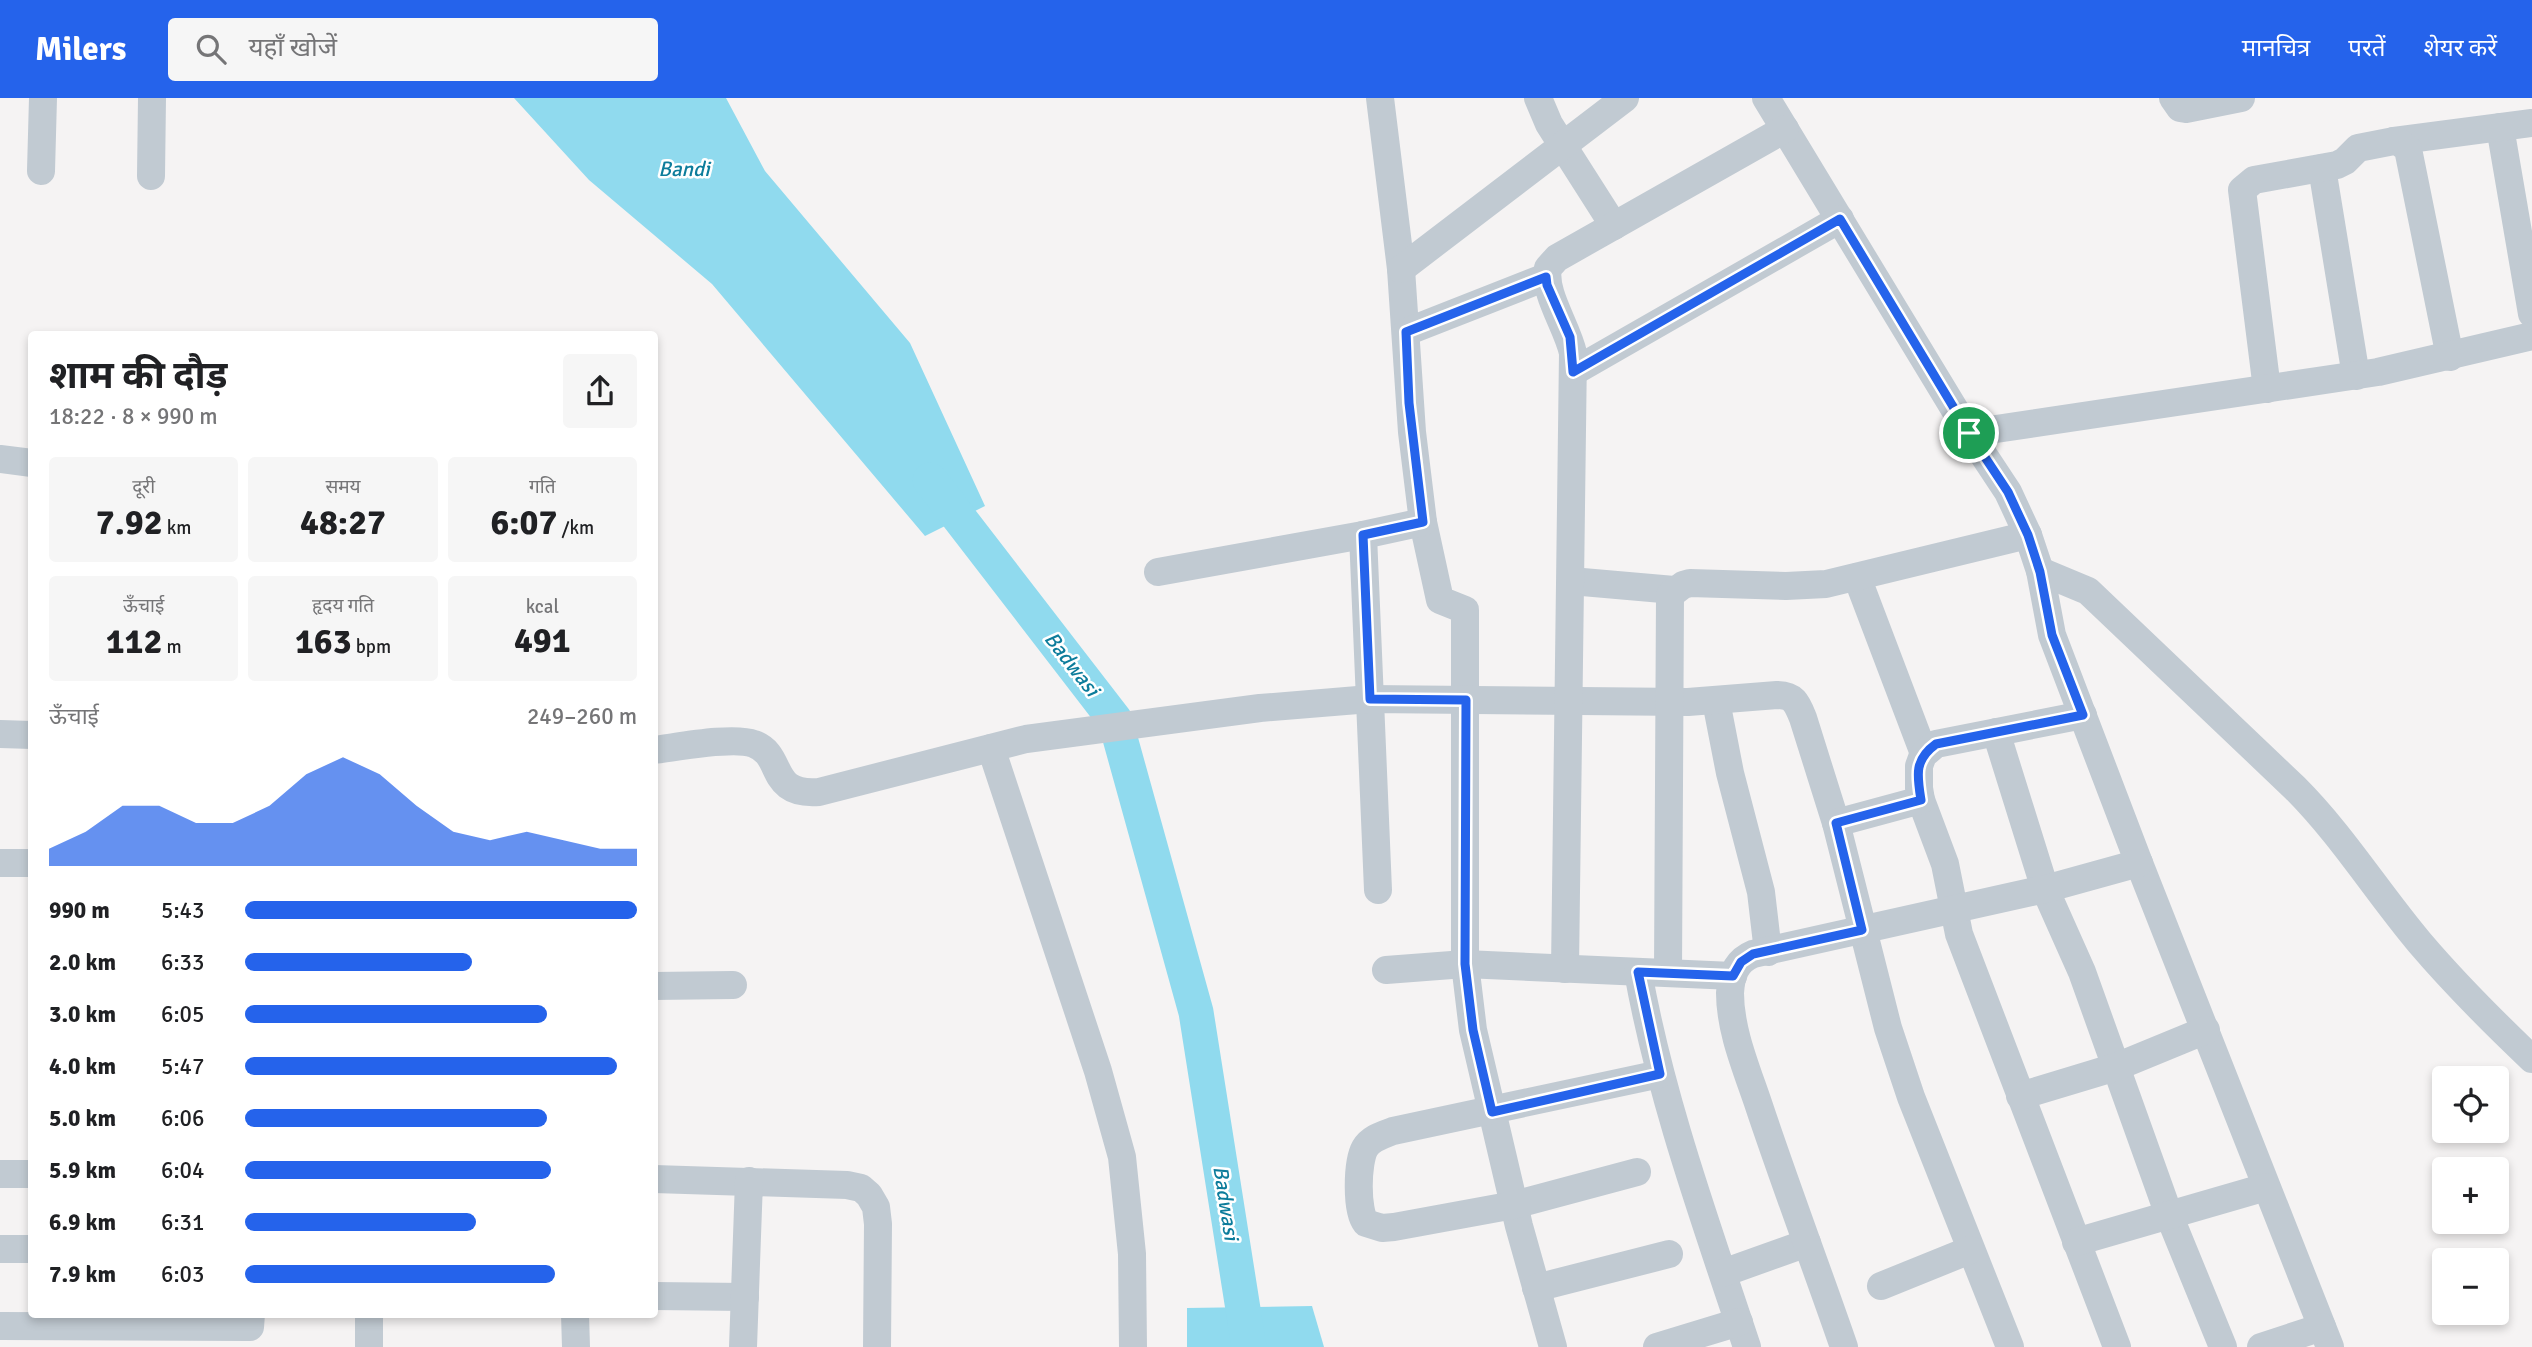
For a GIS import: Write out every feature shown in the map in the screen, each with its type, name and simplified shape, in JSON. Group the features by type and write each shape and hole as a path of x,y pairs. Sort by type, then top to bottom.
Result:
{"street":[{"path":"41,171 43,98"},
{"path":"151,176 152,98"},
{"path":"1380,98 1401,269 1409,403 1423,522 1440,600 1465,610 1465,964 1473,1030 1514,1205 1553,1347"},
{"path":"1538,98 1544,115 1614,226"},
{"path":"1401,269 1625,98"},
{"path":"1766,98 1969,433 2008,492 2028,535 2040,572 2052,635 2326,1337 2261,1347"},
{"path":"2173,98 2180,108 2186,110 2241,98"},
{"path":"2267,389 2242,190 2254,180 2341,164 2358,148 2532,123"},
{"path":"2500,127 2532,314"},
{"path":"1565,969 1573,372 1570,337 1546,277 1551,262 1785,129"},
{"path":"2394,141 2408,149 2449,357"},
{"path":"2322,168 2356,376"},
{"path":"1573,372 1840,219"},
{"path":"1406,332 1546,277"},
{"path":"1969,433 2356,376 2532,336"},
{"path":"0,459 28,462"},
{"path":"1158,572 1423,522"},
{"path":"1363,535 1378,890"},
{"path":"1571,581 1674,590 1690,583 1807,586 1857,577 2028,535"},
{"path":"2040,572 2088,591 2295,788 2324,817 2427,951 2475,1005 2532,1059"},
{"path":"1857,577 1923,751 1918,776 1921,800 1945,864 1954,910 1969,961 2117,1347"},
{"path":"1668,973 1669,600 1674,590"},
{"path":"658,750 724,742 753,743 766,752 782,781 795,790 806,793 819,792 1026,739 1215,714 1370,699 1670,702 1785,695 1796,702 1836,823 1888,1028 1911,1097 2010,1347"},
{"path":"1716,701 1730,773 1761,892 1768,952"},
{"path":"1923,755 1944,741 2083,715"},
{"path":"1996,732 2045,889 2081,972 2169,1215 2223,1347"},
{"path":"0,734 28,735"},
{"path":"991,748 1098,1070 1122,1157 1132,1254 1133,1347"},
{"path":"1836,823 1921,800"},
{"path":"0,863 28,863"},
{"path":"1844,1347 1763,1119 1733,1020 1730,995 1736,968 1746,957 2045,889 2139,863"},
{"path":"1386,970 1465,964 1733,976"},
{"path":"1638,972 1660,1074 1743,1335 1657,1347"},
{"path":"658,986 733,985"},
{"path":"2020,1096 2116,1067 2206,1030"},
{"path":"1637,1172 1514,1205 1382,1227 1366,1223 1359,1209 1362,1159 1364,1149 1370,1141 1393,1132 1660,1074"},
{"path":"0,1174 28,1174"},
{"path":"658,1179 847,1185 861,1188 876,1207 878,1224 877,1347"},
{"path":"743,1347 748,1181"},
{"path":"2076,1242 2266,1187"},
{"path":"1723,1273 1807,1243"},
{"path":"0,1249 28,1249"},
{"path":"1881,1286 1970,1250"},
{"path":"1536,1288 1669,1254"},
{"path":"658,1296 745,1297"},
{"path":"0,1326 250,1327 251,1318"},
{"path":"369,1318 369,1347"},
{"path":"575,1318 576,1347"}],"water":[{"name":"Bandi","path":"514,98 726,98 765,171 910,343 985,506 925,536 712,284 589,180"},
{"path":"1312,1306 1324,1347 1187,1347 1187,1308"}],"waterway":[{"name":"Badwasi","path":"930,480 1115,720 1196,1012 1249,1347"}],"route":[{"path":"1840,219 1969,433 2008,492 2028,535 2040,572 2052,635 2083,715 1959,737 1936,744 1923,755 1919,766 1921,800 1836,823 1862,930 1753,954 1741,962 1733,976 1638,972 1660,1074 1492,1112 1473,1030 1465,964 1466,700 1370,699 1363,535 1423,522 1409,403 1406,332 1546,277 1570,337 1573,372 1840,219"}]}
